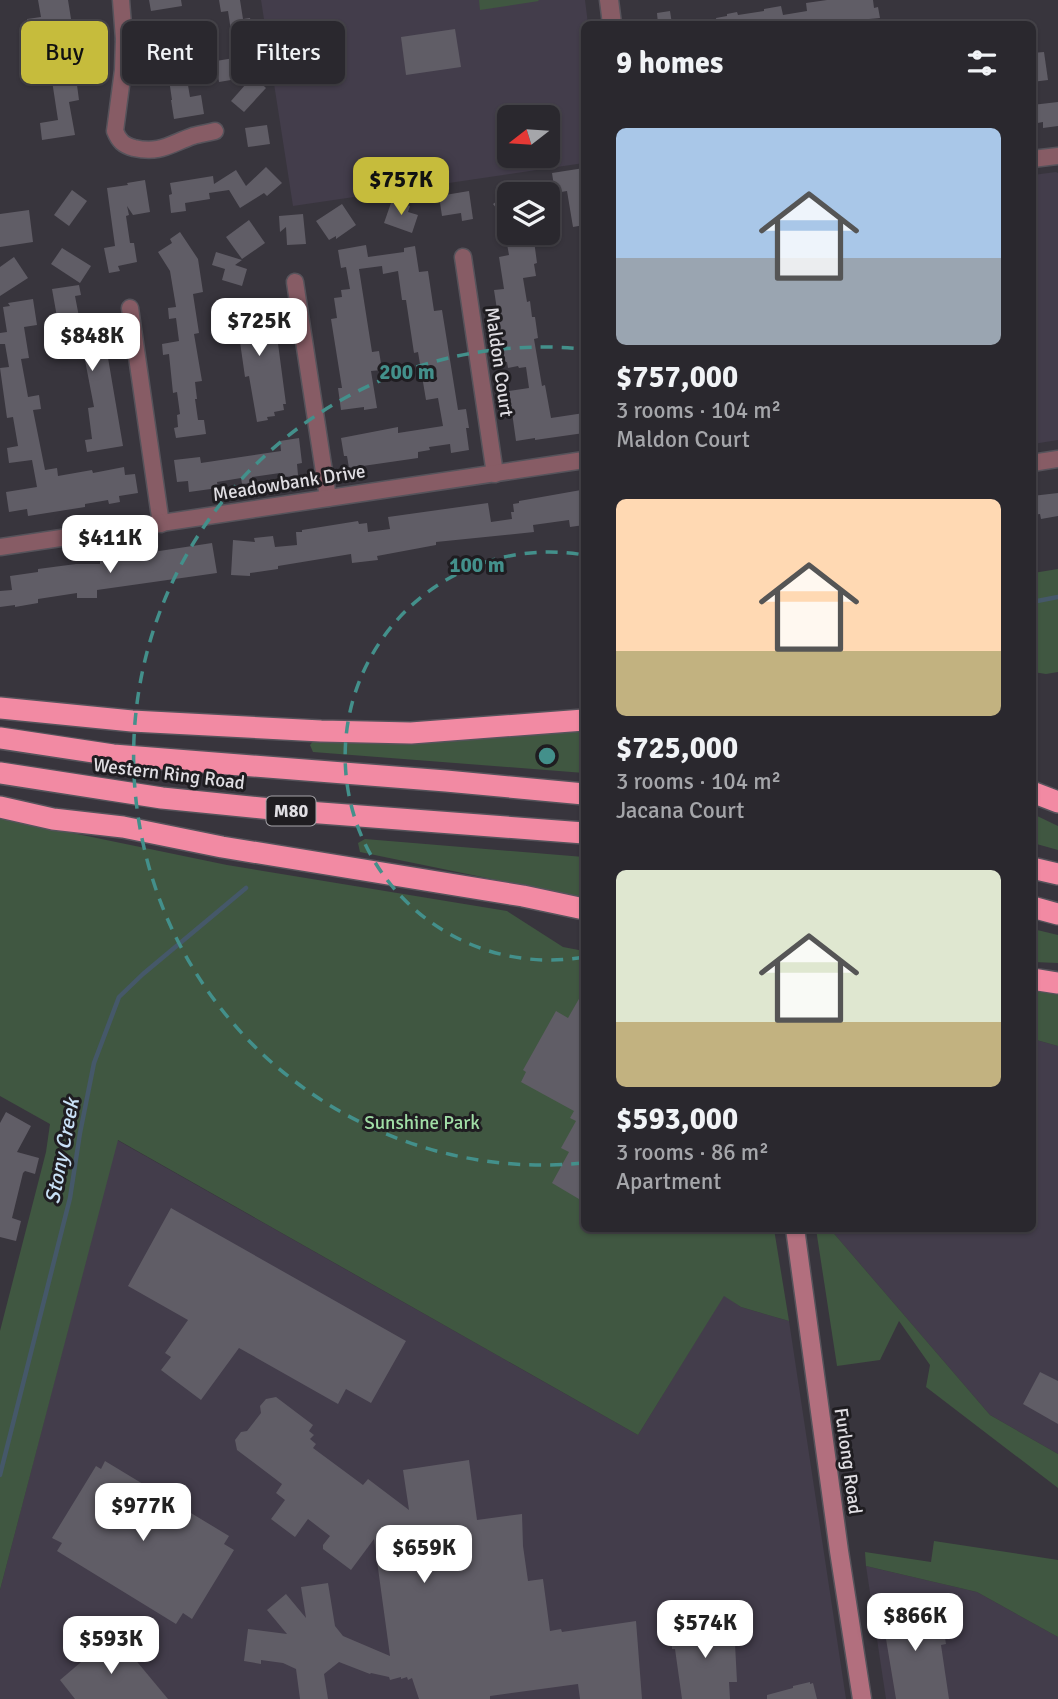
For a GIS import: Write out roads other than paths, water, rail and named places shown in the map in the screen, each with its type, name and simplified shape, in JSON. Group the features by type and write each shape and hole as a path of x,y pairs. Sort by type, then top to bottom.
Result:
{"highway":[{"path":"0,708 132,721 411,733 581,720"},
{"path":"481,727 581,712"},
{"name":"Western Ring Road","path":"0,738 113,755 446,780 581,794"},
{"name":"Western Ring Road","path":"0,773 175,799 281,810 581,833"},
{"path":"1036,794 1058,802"},
{"path":"0,807 53,819 123,827 581,908"},
{"path":"1036,869 1058,874"},
{"path":"1036,908 1058,914"},
{"path":"1036,980 1058,983"}],"main road":[{"name":"Furlong Road","path":"796,1232 862,1699"}],"street":[{"path":"121,0 123,21"},
{"path":"612,21 614,1"},
{"path":"122,78 115,131 122,144 155,150 215,131"},
{"path":"1036,159 1058,156"},
{"name":"Maldon Court","path":"463,257 495,474"},
{"path":"295,282 328,498"},
{"path":"130,308 162,524"},
{"path":"1036,462 1058,459"},
{"name":"Meadowbank Drive","path":"0,547 581,460"}],"waterway":[{"name":"Stony Creek","path":"1036,601 1058,597"},
{"name":"Stony Creek","path":"0,1475 70,1198 94,1063 119,997 246,888"}],"park label":[{"name":"Sunshine Park","path":"422,1123"}]}
